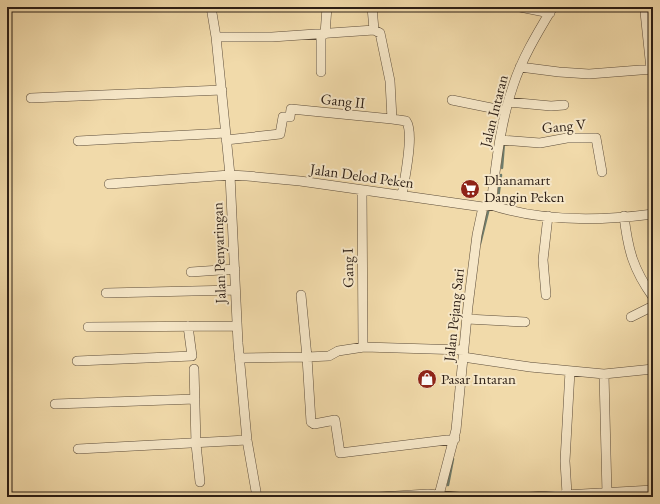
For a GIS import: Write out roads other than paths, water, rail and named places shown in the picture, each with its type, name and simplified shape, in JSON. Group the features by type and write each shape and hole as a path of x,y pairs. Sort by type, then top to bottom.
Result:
{"street":[{"name":"Jalan Penyaringan","path":"211,7 222,90 225,137 230,175 236,326 239,358 247,440 257,497"},
{"path":"321,72 323,34 327,7"},
{"path":"372,7 374,30"},
{"path":"495,7 512,7"},
{"path":"520,7 551,10"},
{"name":"Jalan Intaran","path":"487,206 507,106 520,67 551,10"},
{"path":"520,67 589,74 652,69 645,12"},
{"path":"216,37 323,34 374,30 381,34 390,81 392,119"},
{"path":"32,98 222,90"},
{"path":"452,100 507,106 564,105"},
{"name":"Gang II","path":"225,137 280,134 283,118 290,117 291,109 406,121 409,126 410,138 402,196"},
{"path":"78,141 225,137"},
{"name":"Gang V","path":"500,140 540,143 566,138 596,138 602,172"},
{"name":"Jalan Delod Peken","path":"109,184 230,175 300,181 402,196 487,206 548,216 581,219 653,214"},
{"name":"Gang I","path":"362,190 364,347"},
{"name":"Jalan Pejang Sari","path":"439,495 455,439 463,353 477,236 487,206"},
{"path":"546,295 543,260 548,216"},
{"path":"624,216 632,261 641,279 653,297"},
{"path":"191,272 234,269"},
{"path":"106,293 235,290"},
{"path":"301,295 311,422 314,424 335,420 340,453 455,439"},
{"path":"631,317 653,306"},
{"path":"467,319 525,322"},
{"path":"77,361 192,356 188,326"},
{"path":"88,327 236,326"},
{"path":"239,358 329,356 338,352 364,347 463,353 570,371 604,374 653,369"},
{"path":"194,369 196,444 200,482"},
{"path":"567,494 565,461 570,371"},
{"path":"604,374 613,495"},
{"path":"56,404 195,399"},
{"path":"78,449 196,444 247,440"},
{"path":"529,497 567,494 613,495 653,490"},
{"path":"379,497 439,495 459,497"}],"waterway":[{"path":"502,168 504,143"},
{"path":"498,199 501,175"},
{"path":"480,244 489,208"},
{"path":"448,485 453,459"}],"place":[{"name":"Dhanamart Dangin Peken","path":"470,189"},
{"name":"Pasar Intaran","path":"427,379"}]}
